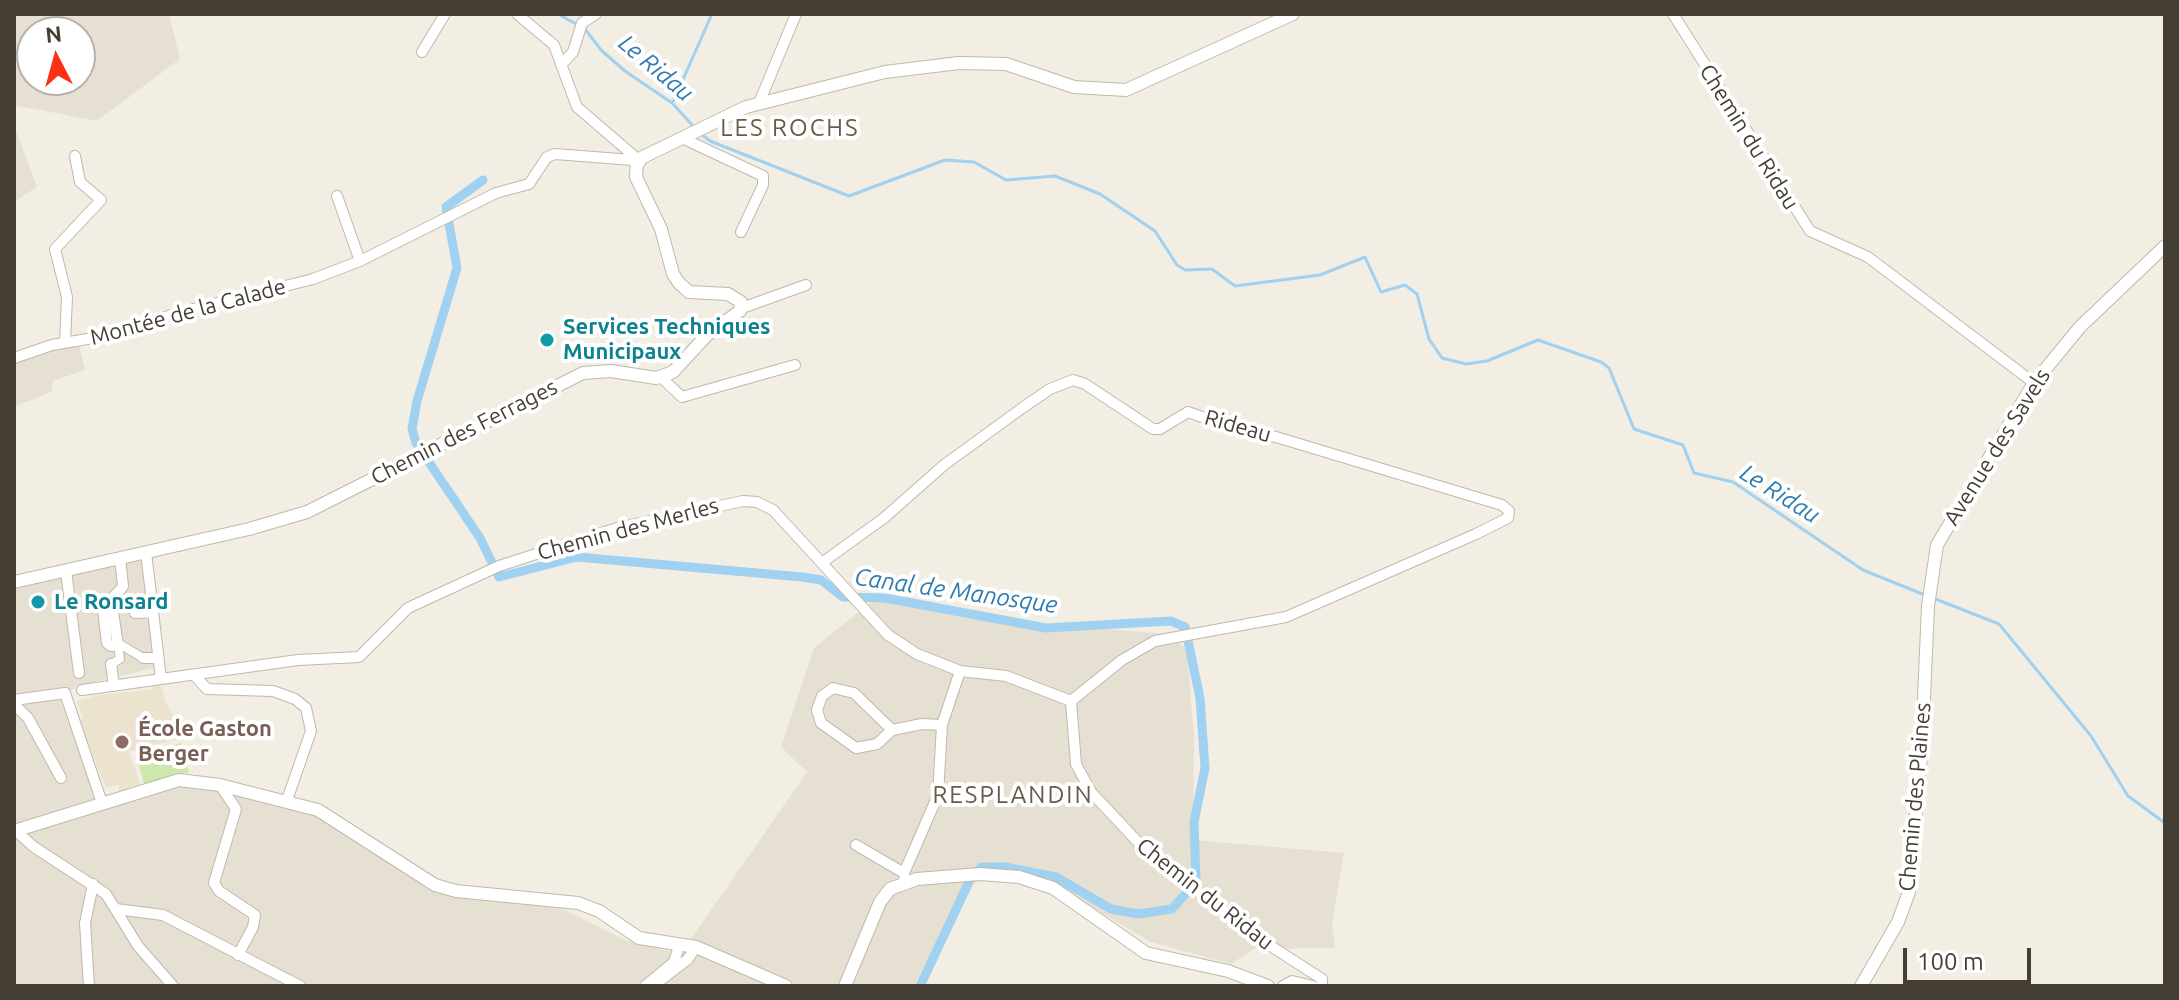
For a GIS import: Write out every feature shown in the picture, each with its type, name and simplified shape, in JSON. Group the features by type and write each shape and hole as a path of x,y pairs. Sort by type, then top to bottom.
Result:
{"street":[{"path":"422,52 445,14"},
{"path":"517,14 547,37 577,107 636,159 636,177 661,229 673,274 679,283 698,294 736,296 742,308"},
{"path":"561,65 573,52 580,26 596,14"},
{"path":"759,103 796,14"},
{"path":"636,159 759,103 885,72 959,63 1006,64 1074,87 1115,92 1140,86 1293,14"},
{"name":"Chemin du Ridau","path":"1673,14 1810,231 1868,257 2034,383"},
{"path":"693,134 763,176 763,185 741,232"},
{"name":"Montée de la Calade","path":"14,358 65,342 117,334 177,313 313,279 360,261 496,193 529,184 547,157 555,154 636,159"},
{"path":"65,342 66,293 55,249 101,200 80,182 75,156"},
{"path":"337,196 360,261"},
{"name":"Avenue des Savels","path":"1929,596 1934,557 1941,537 2034,383 2080,327 2165,246"},
{"path":"795,365 682,397 662,378 673,372 708,334 742,308 806,285"},
{"name":"Chemin des Ferrages","path":"14,582 307,512 583,373 611,371 662,378"},
{"name":"Rideau","path":"823,562 884,518 944,465 1025,406 1060,383 1073,380 1085,384 1153,429 1160,429 1188,412 1244,432 1276,437 1508,508 1510,515 1502,522 1277,620 1158,640 1140,649 1071,701"},
{"name":"Chemin des Merles","path":"82,690 298,660 359,657 408,608 499,566 624,526 743,501 768,506 897,642 960,671 999,674 1071,701"},
{"path":"146,552 161,679"},
{"path":"114,686 111,664 120,659 118,644 110,627 111,599 123,586 120,558"},
{"path":"66,571 80,676"},
{"name":"Chemin des Plaines","path":"1861,986 1900,918 1909,892 1922,743 1929,596"},
{"path":"135,613 153,612"},
{"path":"118,644 143,658 158,658"},
{"path":"845,986 882,899 905,877 938,795 942,725 960,671"},
{"path":"194,675 207,689 256,689 282,693 295,699 310,718 311,731 287,800"},
{"path":"892,730 850,691 829,689 819,701 821,723 851,746 870,747 892,730 922,724 942,725"},
{"path":"14,702 82,690"},
{"path":"65,693 102,803"},
{"name":"Chemin du Ridau","path":"1071,701 1076,764 1082,780 1142,848 1266,943 1322,979 1322,986"},
{"path":"14,702 28,718 61,778"},
{"path":"15,831 179,780 220,785 287,800 324,813 435,885 456,891 578,903 599,911 639,938 696,947 786,986"},
{"path":"220,785 236,809 214,883 221,892 255,915 253,927 238,955"},
{"path":"15,831 34,847 93,884 116,909 138,946 173,986"},
{"path":"856,845 905,877 974,874 1019,877 1053,888 1146,953 1228,971 1268,986"},
{"path":"89,986 84,958 85,923 93,884"},
{"path":"116,909 163,915 300,986"},
{"path":"645,986 674,962 679,946"},
{"path":"653,986 688,959 696,947"},
{"path":"1283,986 1292,981 1313,986"}],"shaded area":[{"path":"14,14 169,14 180,59 97,121 14,105"},
{"path":"14,125 37,187 14,202"},
{"path":"79,344 85,370 53,381 51,392 14,407 14,361 49,347"},
{"path":"141,559 155,668 77,686 60,698 99,810 184,786 244,796 323,818 449,895 547,901 627,941 677,953 691,939 807,772 781,747 814,648 876,598 1000,621 1169,634 1187,650 1194,737 1193,840 1344,853 1332,925 1335,948 1254,949 1231,964 1151,942 1053,884 973,870 914,986 14,986 14,588"},
{"name":"École Gaston Berger","path":"160,684 168,707 188,737 129,751 140,784 119,791 118,785 106,788 79,720 83,719 77,701 98,695 154,689 152,685"}],"green space":[{"path":"181,743 189,772 144,784 136,756"}],"waterway":[{"name":"Le Ridau","path":"558,14 585,29 601,50 625,71 672,103 695,128"},
{"path":"673,102 712,14"},
{"name":"Le Ridau","path":"700,133 710,141 849,196 945,160 974,162 1006,180 1055,176 1100,194 1155,231 1177,265 1185,270 1212,269 1235,286 1320,275 1365,257 1381,292 1405,285 1417,294 1429,339 1442,358 1466,364 1487,361 1538,340 1601,362 1609,368 1634,429 1683,445 1694,473 1733,482 1863,570 1925,595"},
{"name":"Canal de Manosque","path":"483,180 446,207 457,268 417,401 412,429 416,443 480,538 499,577 577,557 802,577 821,580 843,597 885,598 1046,628 1171,621 1185,627 1200,698 1205,768 1194,822 1196,882 1172,909 1138,914 1111,909 1056,877 1005,867 981,867 969,882 920,986"},
{"name":"Le Ridau","path":"1933,598 1999,624 2091,736 2128,796 2165,823"}],"place":[{"name":"Services Techniques Municipaux","path":"547,340"},
{"name":"Le Ronsard","path":"38,602"},
{"name":"École Gaston Berger","path":"122,742"}],"district":[{"name":"LES ROCHS","path":"790,128"},
{"name":"RESPLANDIN","path":"1013,795"}]}
